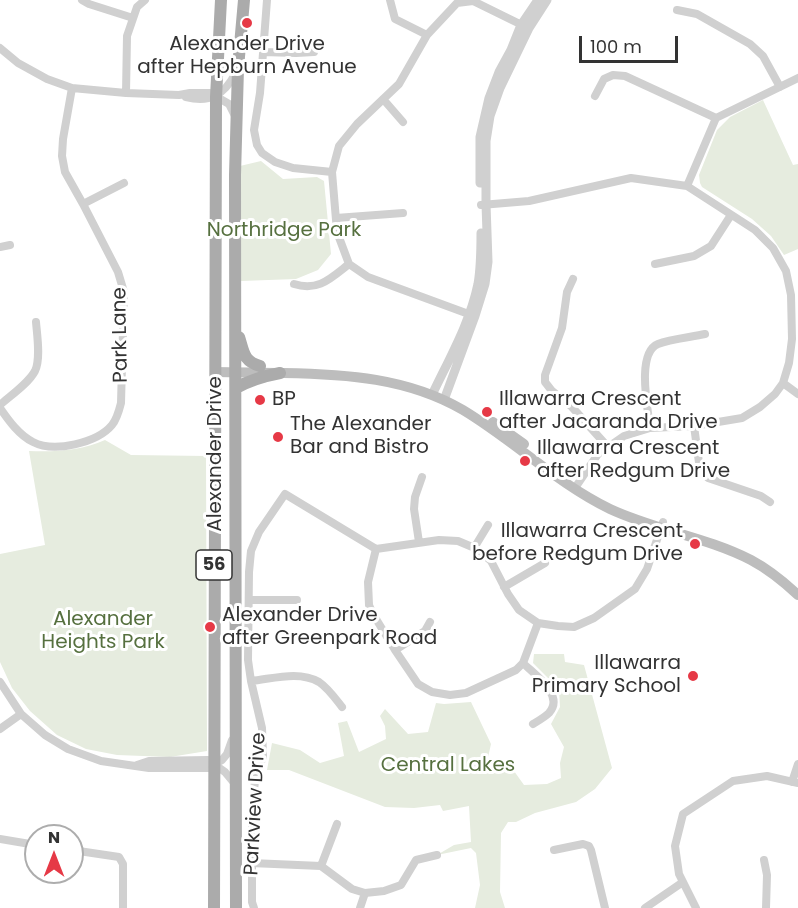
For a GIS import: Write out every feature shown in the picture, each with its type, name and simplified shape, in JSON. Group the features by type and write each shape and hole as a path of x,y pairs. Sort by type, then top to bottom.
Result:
{"main road":[{"name":"Alexander Drive","path":"214,908 216,96 222,0"},
{"name":"Alexander Drive","path":"236,908 235,175 238,68 244,0"},
{"path":"236,324 246,357 249,362 260,366"},
{"path":"236,369 260,366 325,367 353,369 406,380 478,411 576,485 662,525 752,560 798,595"},
{"path":"215,369 323,374 381,380 433,392"},
{"path":"236,388 246,382 280,373"},
{"path":"662,525 729,545 770,566 798,588"}],"street":[{"path":"82,0 133,18"},
{"path":"126,93 128,36 137,6 145,0"},
{"path":"267,0 260,93 254,130 257,145 262,153 275,162 293,168 332,172"},
{"path":"390,0 395,19 427,35"},
{"path":"433,392 485,284 488,262 483,205 486,141 490,116 525,26 538,0"},
{"path":"525,26 547,0"},
{"path":"472,315 368,277 349,264 337,232 332,172 339,146 357,124 399,84 427,35 457,2 473,1 525,26"},
{"path":"677,10 697,14 750,44 764,56 780,87"},
{"path":"0,48 27,69 72,88 179,95 210,93 229,104 237,120"},
{"path":"263,52 314,52"},
{"path":"216,96 231,83 238,68"},
{"path":"594,96 604,78 613,75 625,76 716,118"},
{"path":"687,186 716,118 798,78"},
{"name":"Park Lane","path":"0,407 12,425 33,442 53,447 77,444 101,435 112,424 121,403 124,292 118,272 65,172 62,156 72,88"},
{"path":"382,99 403,122"},
{"path":"483,205 529,201 632,178 687,186 755,230 773,248 786,271 792,295 792,339 789,363 783,383 775,394 742,418 694,426 650,428 624,436 598,454 576,485"},
{"path":"83,204 124,183"},
{"path":"336,218 403,213"},
{"path":"655,264 694,256 711,246 731,215"},
{"path":"0,247 10,245"},
{"path":"294,284 302,287 316,286 333,277 349,264"},
{"path":"573,279 567,292 562,328 545,375 545,382 552,391 571,406 608,447"},
{"path":"445,398 472,315"},
{"path":"0,407 36,370 38,360 36,322"},
{"path":"650,428 644,371 649,353 656,344 705,334"},
{"path":"783,383 798,394"},
{"path":"694,426 700,470 708,478 761,496 770,502"},
{"path":"419,542 414,509 415,497 422,477"},
{"name":"Parkview Drive","path":"254,908 251,863 252,809 255,782 263,756 262,728 248,660 251,551 259,532 285,494 376,549"},
{"path":"474,548 488,525"},
{"path":"538,623 523,663 516,670 466,693 432,692 418,684 369,605 368,582 376,549 439,540 458,541 474,548 491,561 519,610 538,623 574,627 594,618 635,589 647,569 662,525"},
{"path":"504,587 545,563"},
{"path":"249,600 297,600"},
{"path":"395,650 425,631 430,622"},
{"path":"523,663 552,692 554,698 554,704 549,713 533,724"},
{"path":"251,681 294,676 305,677 318,681 342,707"},
{"path":"0,682 21,714 45,735 68,749 101,761 149,768 208,768 222,760 227,754 237,721"},
{"path":"0,729 21,714"},
{"path":"213,764 225,772 236,785"},
{"path":"696,908 679,874 675,846 683,814 733,781 768,776 795,783 798,764"},
{"path":"321,866 338,824"},
{"path":"0,839 24,843"},
{"path":"554,850 583,844 589,846 605,908"},
{"path":"84,852 119,856 123,864 123,908"},
{"path":"251,863 321,866 352,889 365,893 384,891 401,885 416,860 437,855"},
{"path":"764,860 767,875 765,908"},
{"path":"645,908 683,882"},
{"path":"360,908 365,893"}],"green space":[{"path":"763,100 793,165 798,164 798,249 784,255 771,236 752,219 702,187 700,183 699,175 717,130 730,117"},
{"name":"Northridge Park","path":"261,161 283,179 317,177 324,181 331,254 318,270 296,279 241,281 240,166"},
{"name":"Alexander Heights Park","path":"105,440 131,455 206,456 207,751 170,757 117,755 86,749 57,735 30,711 12,688 0,662 0,554 45,545 29,451 67,450"},
{"name":"Central Lakes","path":"534,654 564,654 565,662 584,665 612,768 595,789 576,802 535,813 516,822 508,822 501,833 500,892 505,908 475,908 480,885 476,853 471,848 437,855 454,845 471,842 469,806 443,811 440,805 414,808 385,807 289,770 267,770 272,743 300,750 320,763 344,756 338,723 347,721 359,752 386,739 385,726 380,716 385,709 408,734 428,732 436,703 471,702 491,744 487,771 514,771 524,785 547,784 561,778 560,763 564,747 551,724 560,707 559,689 533,663"}],"place":[{"name":"Alexander Drive after Hepburn Avenue","path":"247,23"},
{"name":"BP","path":"260,400"},
{"name":"Illawarra Crescent after Jacaranda Drive","path":"487,412"},
{"name":"The Alexander Bar and Bistro","path":"278,437"},
{"name":"Illawarra Crescent after Redgum Drive","path":"525,461"},
{"name":"Illawarra Crescent before Redgum Drive","path":"695,544"},
{"name":"Alexander Drive after Greenpark Road","path":"210,627"},
{"name":"Illawarra Primary School","path":"693,676"}]}
